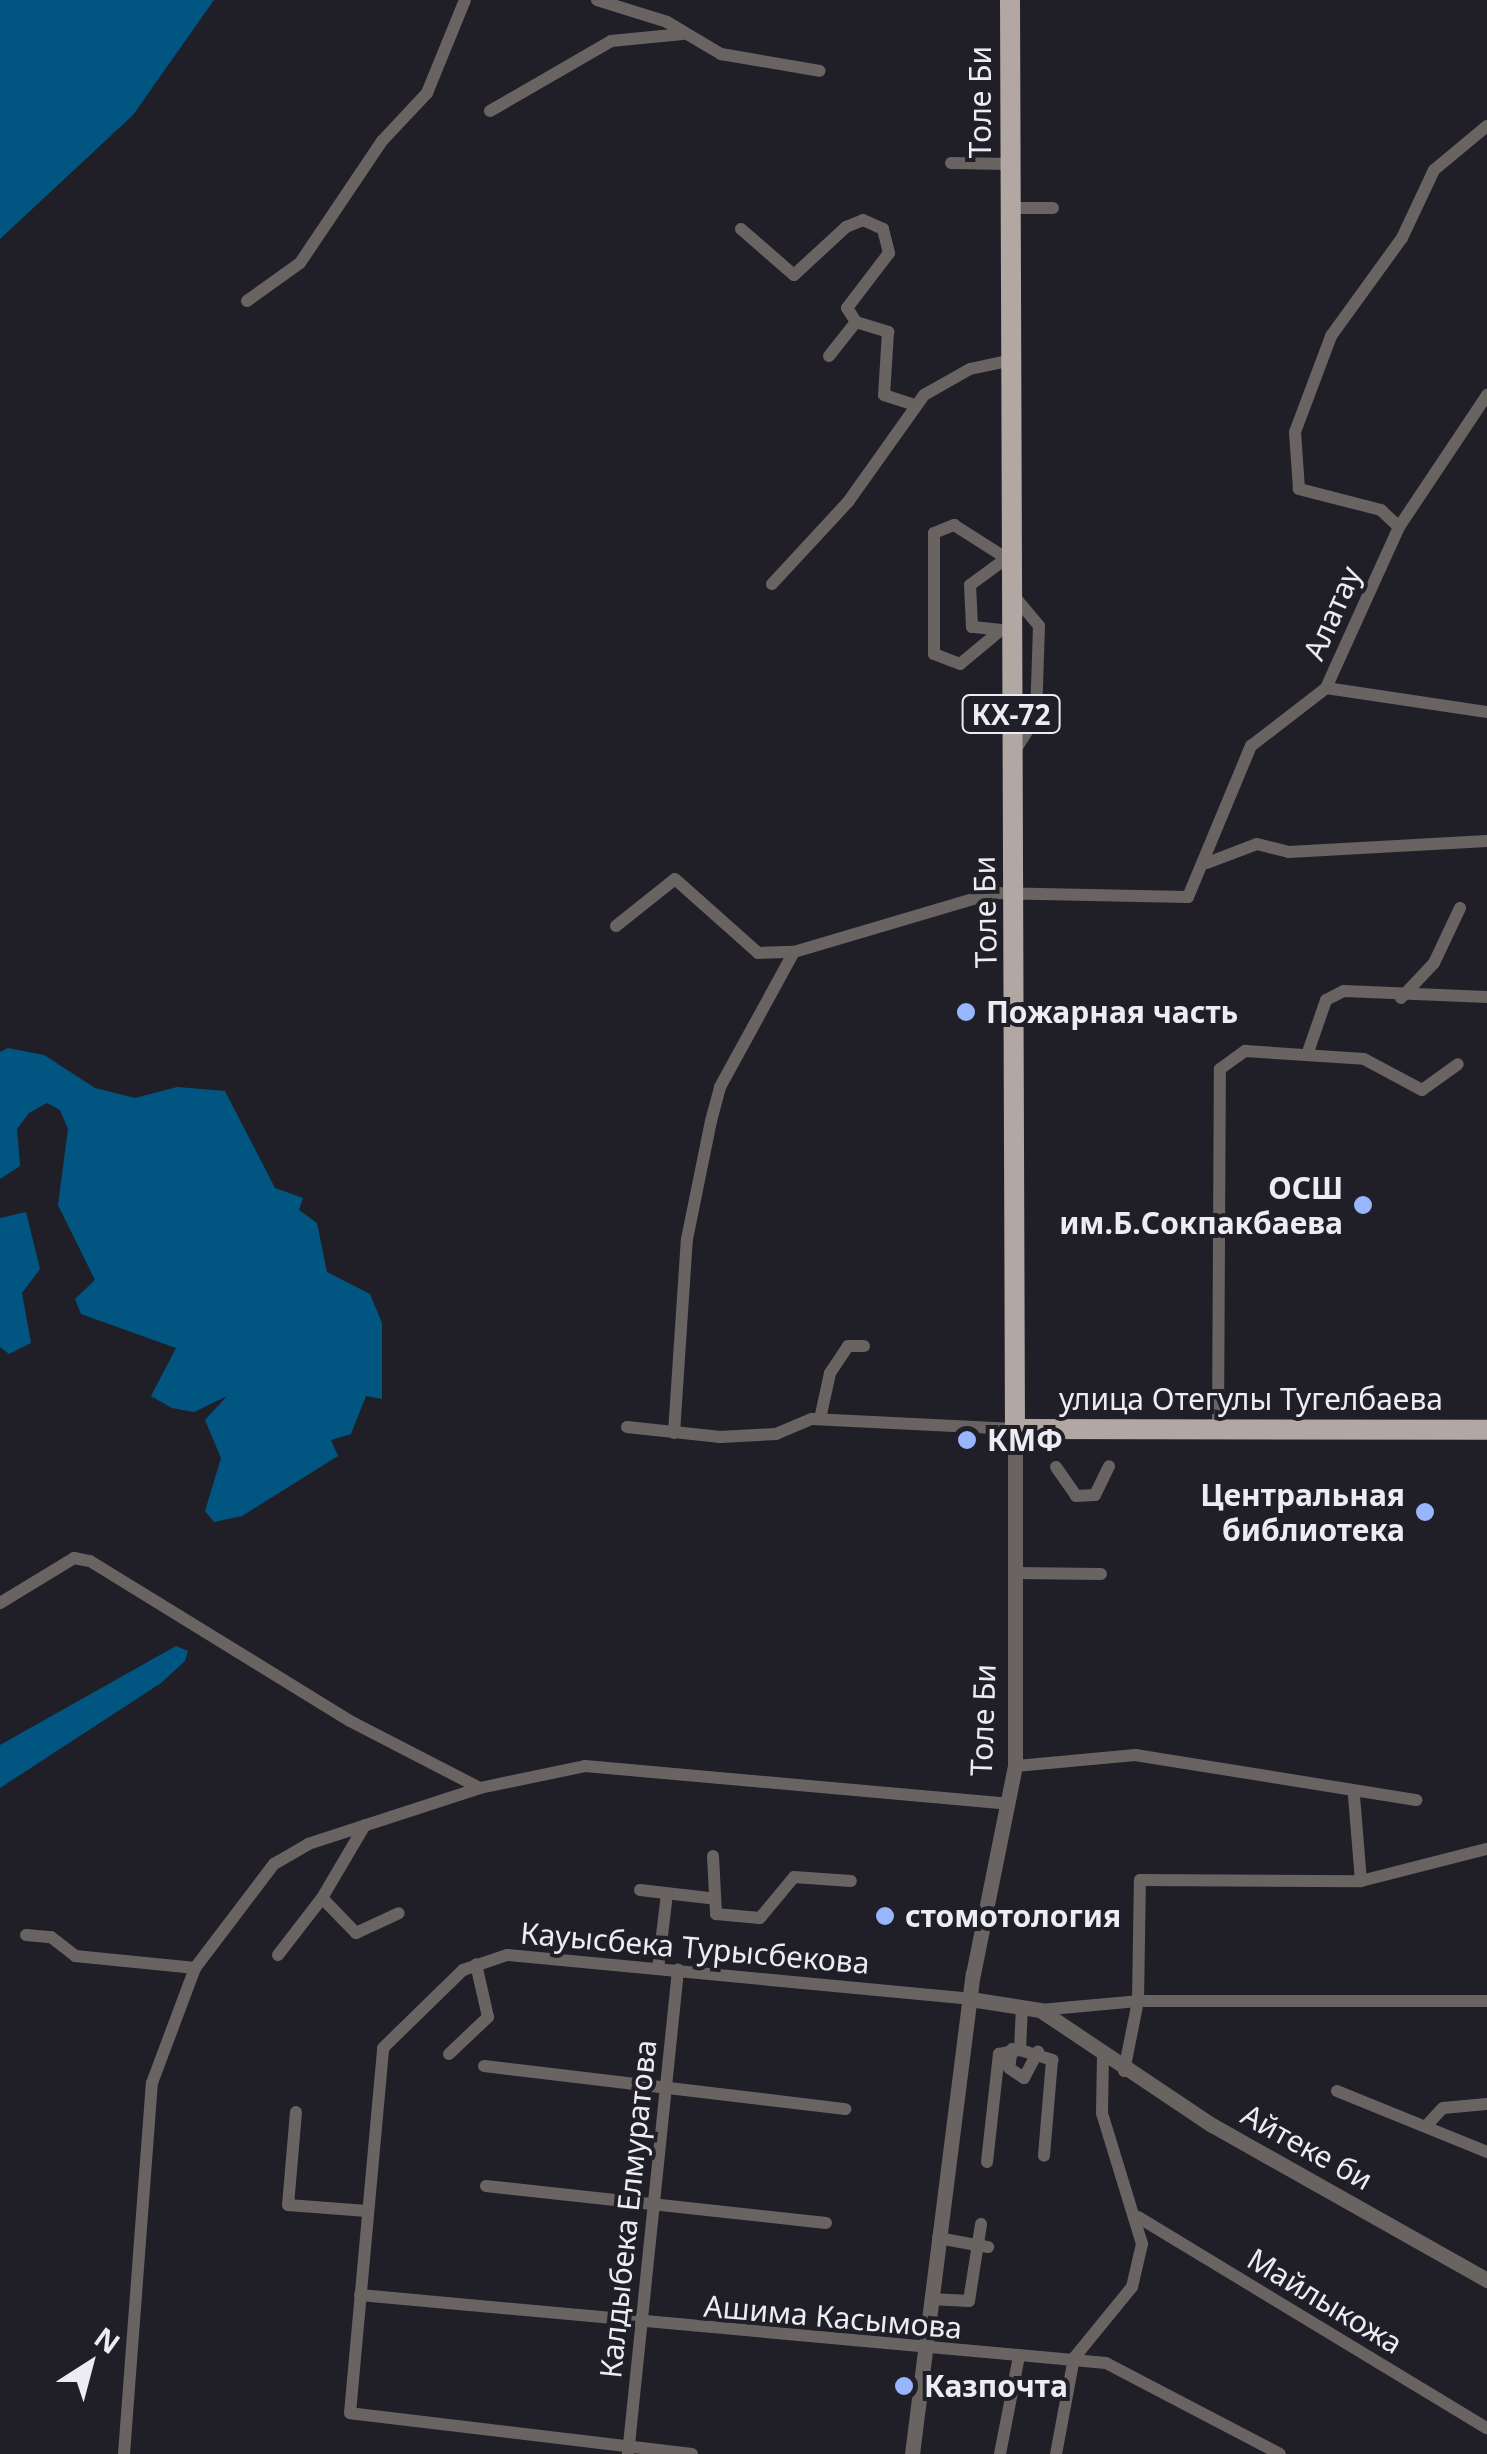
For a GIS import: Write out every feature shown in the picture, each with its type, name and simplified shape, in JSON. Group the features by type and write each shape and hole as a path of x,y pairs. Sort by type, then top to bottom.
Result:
{"main road":[{"name":"Толе Би","path":"1010,0 1012,594 1006,630 1016,892 1015,1429"},
{"name":"улица Отегулы Тугелбаева","path":"1015,1429 1487,1430"}],"street":[{"path":"247,301 300,263 382,142 428,94 463,0"},
{"path":"598,0 684,34 722,54 820,72"},
{"path":"490,111 611,40 684,34"},
{"path":"1398,527 1380,510 1299,488 1294,432 1331,336 1414,218 1434,170 1487,126"},
{"path":"950,163 1010,164"},
{"path":"1010,208 1054,208"},
{"path":"740,229 794,275 858,220 883,230 888,253 846,300 856,322 888,332 884,395 914,405"},
{"path":"829,356 856,322"},
{"path":"772,584 848,502 914,405 950,377 1009,362"},
{"name":"Алатау","path":"1016,892 1180,901 1207,863 1250,746 1326,688 1398,527 1487,395"},
{"path":"954,524 1009,556 970,585 972,628 1006,630 960,664 934,654 934,534 954,524"},
{"path":"1012,594 1038,626 1036,717 1012,755"},
{"path":"1326,688 1487,712"},
{"path":"1207,863 1257,844 1290,852 1487,841"},
{"path":"616,926 675,879 758,953 794,952 1016,892"},
{"path":"1400,998 1434,963 1460,908"},
{"path":"674,1433 687,1240 711,1121 720,1087 794,952"},
{"path":"1307,1055 1330,996 1487,997"},
{"path":"1218,1428 1220,1068 1245,1051 1364,1059 1413,1090 1458,1064"},
{"path":"820,1419 830,1373 848,1346 864,1346"},
{"path":"627,1427 674,1433 776,1434 820,1419 1015,1429"},
{"name":"Толе Би","path":"912,2454 969,2004 1015,1766 1015,1429"},
{"path":"1056,1467 1076,1496 1094,1495 1109,1466"},
{"path":"0,1603 74,1558 90,1561 319,1703 480,1788"},
{"path":"1017,1572 1101,1574"},
{"path":"1015,1766 1135,1755 1354,1796 1416,1800"},
{"path":"124,2454 142,2121 194,1968 274,1864 365,1824 480,1788 585,1766 1008,1804"},
{"path":"1354,1796 1361,1881"},
{"path":"278,1956 322,1898 365,1824"},
{"path":"1124,2071 1138,2001 1140,1880 1361,1881 1487,1848"},
{"path":"712,1856 709,1898 716,1914 760,1918 794,1877 851,1881"},
{"path":"640,1890 709,1898"},
{"path":"658,1969 667,1894"},
{"path":"322,1898 356,1933 400,1914"},
{"path":"26,1935 51,1937 75,1956 194,1968"},
{"name":"Кауысбека Турысбекова","path":"628,2450 362,2418 347,2399 383,2048 476,1964 507,1955 678,1970 969,2004"},
{"path":"448,2054 488,2018 476,1964"},
{"name":"Калдыбека Елмуратова","path":"628,2450 678,1970"},
{"path":"969,2004 1040,2010 1138,2001 1487,2002"},
{"path":"1022,2006 1016,2050 1009,2068 1024,2078 1038,2052"},
{"name":"Айтеке би","path":"1040,2010 1124,2071 1487,2280"},
{"path":"987,2162 1000,2054 1016,2050 1038,2052 1052,2060 1044,2156"},
{"path":"1056,2454 1074,2358 1132,2288 1138,2217 1108,2141 1103,2057"},
{"path":"484,2066 845,2109"},
{"path":"1337,2091 1487,2152"},
{"path":"1427,2125 1443,2108 1487,2104"},
{"path":"296,2112 288,2206 366,2211"},
{"path":"486,2186 826,2223"},
{"name":"Майлыкожа","path":"1138,2217 1487,2428"},
{"path":"931,2299 969,2301 984,2246 981,2224"},
{"path":"938,2238 984,2246"},
{"name":"Ашима Касымова","path":"360,2296 926,2352 1074,2358 1125,2367 1280,2454"},
{"path":"1000,2454 1019,2356"},
{"path":"628,2450 692,2454"}],"water":[{"path":"0,0 214,0 133,115 0,239"},
{"path":"8,1048 44,1055 95,1088 135,1098 177,1087 225,1091 275,1188 303,1198 299,1210 317,1223 327,1272 370,1294 382,1323 382,1399 366,1396 351,1434 331,1440 338,1456 242,1516 214,1522 205,1511 221,1458 205,1420 227,1396 194,1412 172,1408 151,1396 176,1348 81,1314 75,1299 95,1280 58,1205 68,1129 60,1110 47,1103 29,1113 17,1129 20,1166 0,1179 0,1052"},
{"path":"26,1212 40,1269 22,1293 31,1343 9,1354 0,1347 0,1218"},
{"path":"176,1646 188,1651 185,1661 161,1683 0,1788 0,1745"}],"place":[{"name":"Пожарная часть","path":"966,1012"},
{"name":"ОСШ им.Б.Сокпакбаева","path":"1363,1205"},
{"name":"КМФ","path":"967,1440"},
{"name":"Центральная библиотека","path":"1425,1512"},
{"name":"стомотология","path":"885,1916"},
{"name":"Казпочта","path":"904,2386"}]}
